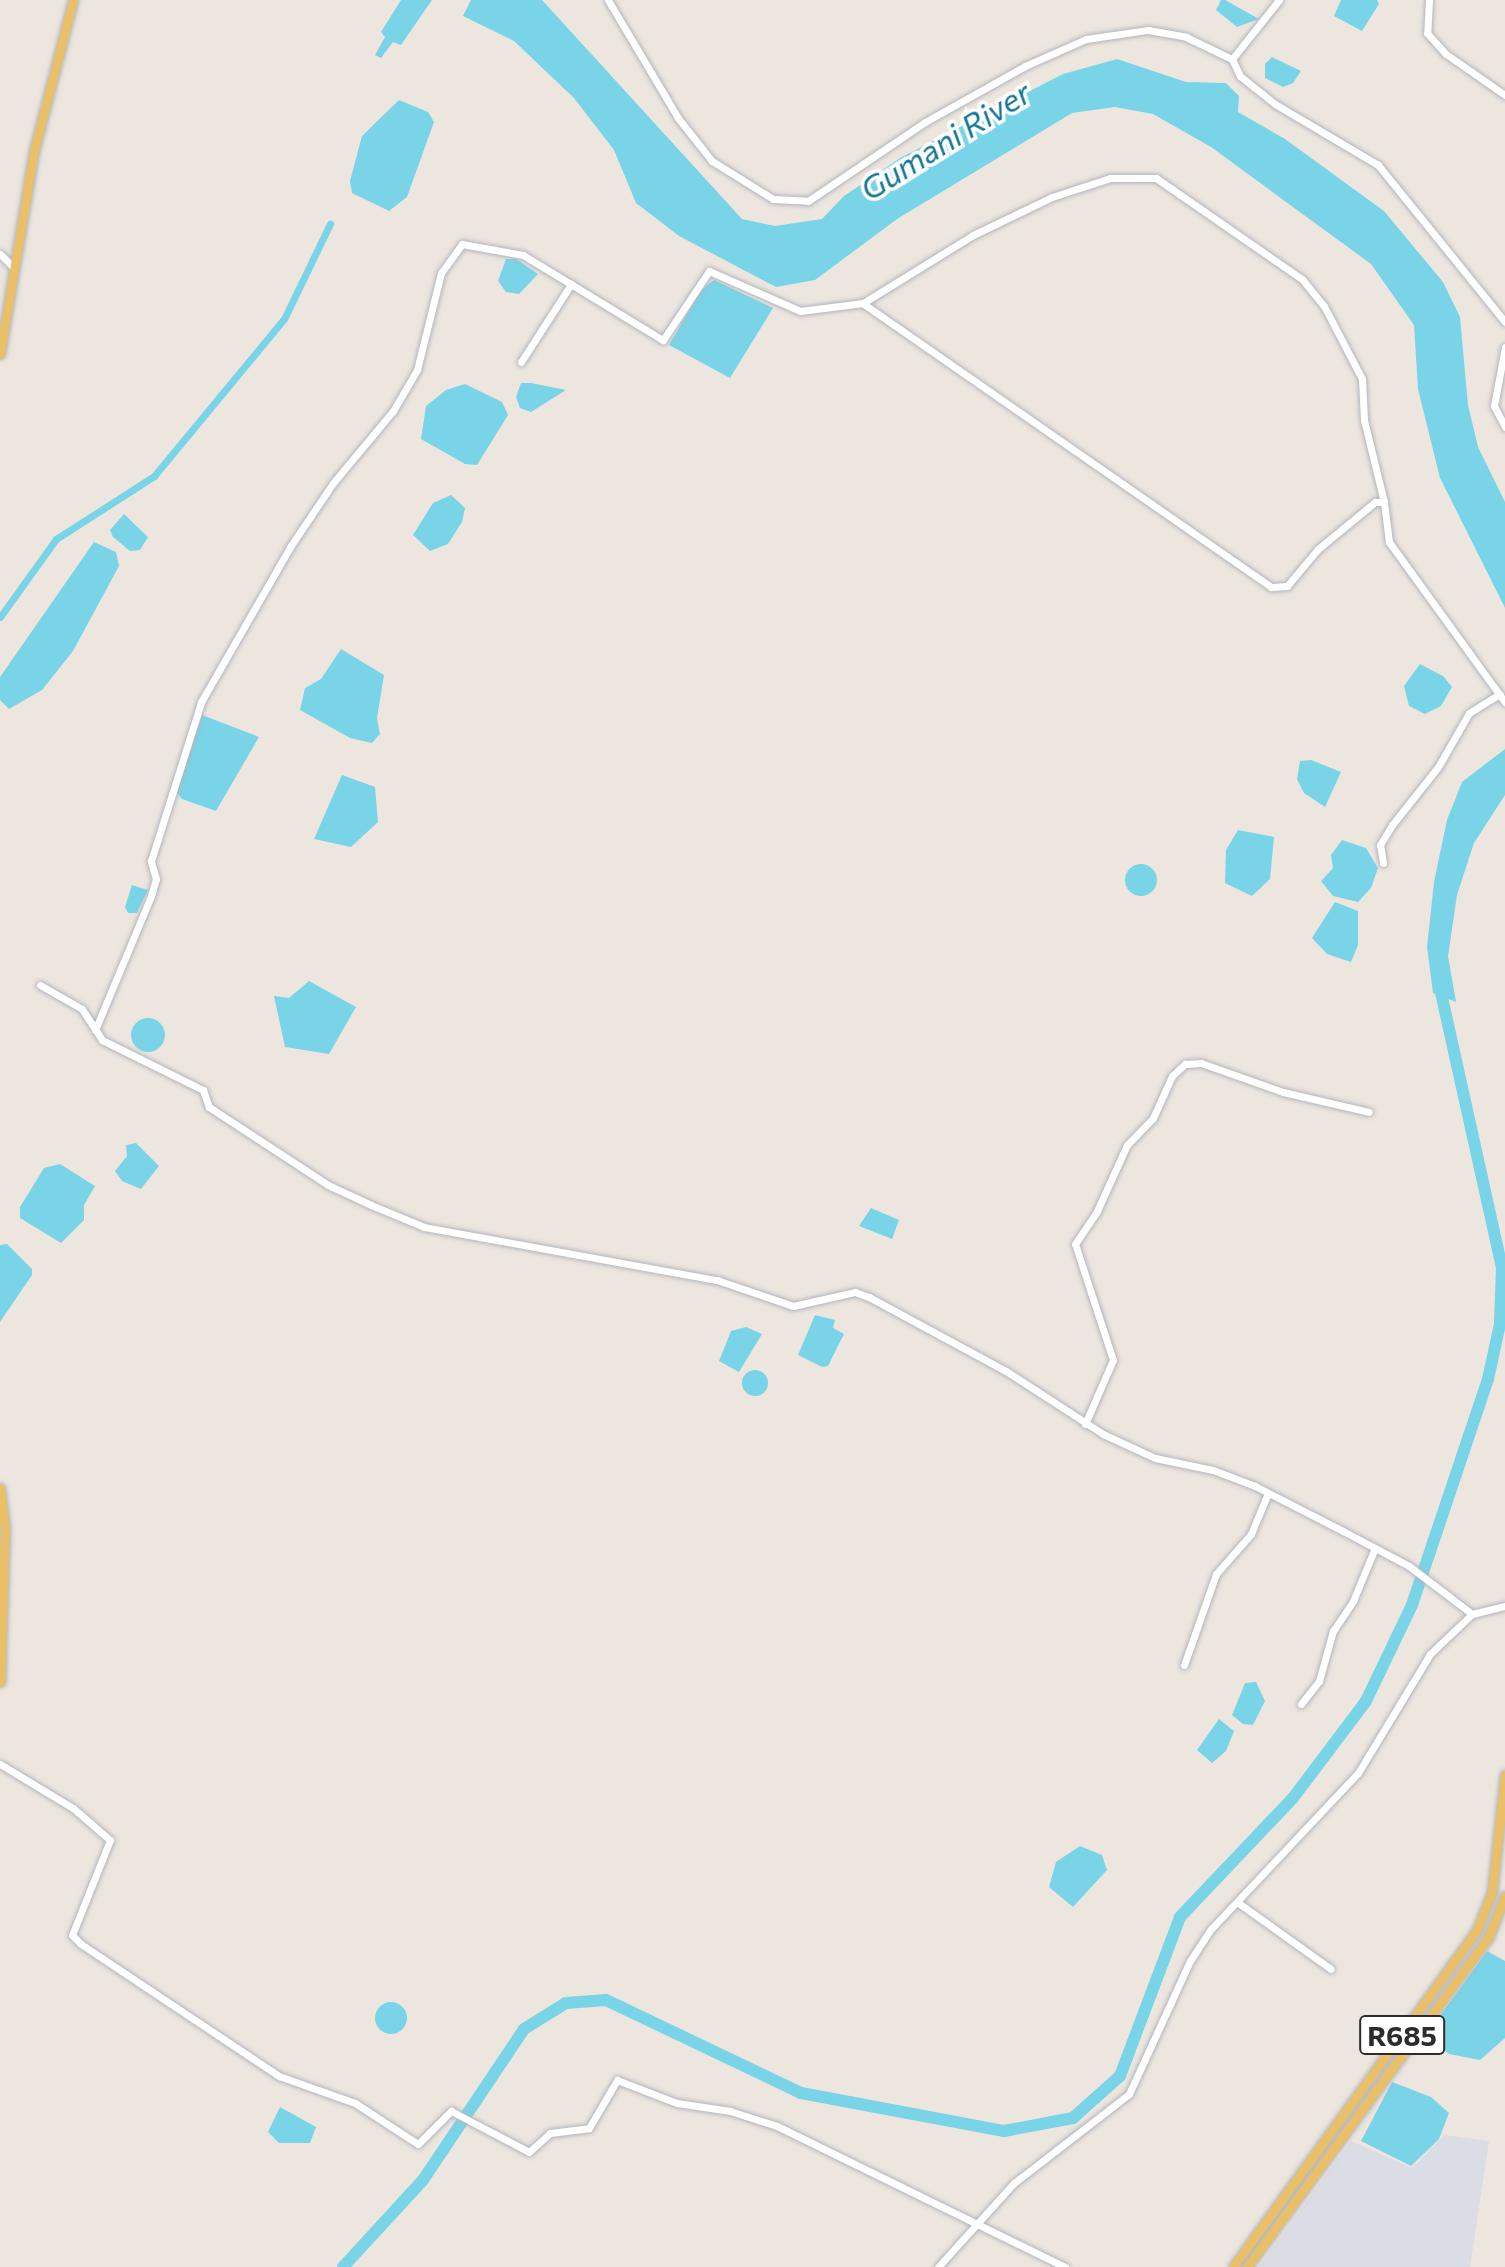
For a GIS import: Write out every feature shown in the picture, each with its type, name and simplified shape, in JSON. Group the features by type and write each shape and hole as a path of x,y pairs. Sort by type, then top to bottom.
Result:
{"main road":[{"path":"0,354 34,151 73,0"},
{"path":"0,1488 5,1527 0,1682"},
{"name":"R685","path":"1233,2267 1477,1930 1492,1892 1505,1775"},
{"name":"R685","path":"1247,2267 1489,1936 1505,1896"}],"street":[{"path":"608,0 678,118 712,161 773,199 808,201 925,122 1025,66 1086,39 1148,30 1186,37 1232,59 1240,76 1275,104 1378,165 1505,322"},
{"path":"1232,59 1279,0"},
{"path":"1429,0 1427,33 1446,54 1505,95"},
{"path":"95,1030 151,896 156,879 151,861 201,702 290,547 333,483 393,411 417,370 441,273 462,244 523,255 663,340 709,271 800,311 863,303 973,235 1052,197 1110,178 1156,178 1302,279 1324,306 1362,379 1364,420 1384,502 1389,542 1505,702"},
{"path":"0,254 15,269"},
{"path":"521,362 571,284"},
{"path":"863,303 1271,587 1287,586 1318,549 1375,502 1384,502"},
{"path":"1505,347 1494,406 1505,427"},
{"path":"1383,863 1380,845 1392,825 1438,767 1469,713 1499,694"},
{"path":"40,985 82,1009 102,1040 203,1090 209,1107 328,1185 384,1211 424,1227 717,1280 793,1306 855,1292 1006,1371 1085,1424 1155,1458 1213,1470 1268,1493 1375,1548 1409,1566 1472,1614"},
{"path":"1085,1424 1113,1360 1075,1244 1097,1211 1127,1145 1153,1118 1172,1076 1185,1064 1201,1063 1283,1092 1369,1112"},
{"path":"1184,1665 1216,1574 1251,1534 1268,1493"},
{"path":"1301,1704 1319,1681 1333,1631 1353,1601 1375,1548"},
{"path":"938,2267 1014,2183 1129,2094 1190,1961 1237,1902 1358,1773 1430,1654 1472,1614 1505,1606"},
{"path":"0,1764 73,1808 110,1840 72,1935 81,1944 279,2076 355,2103 418,2144 451,2111 529,2152 550,2133 589,2128 617,2080 677,2103 730,2111 777,2126 1065,2267"},
{"path":"1237,1902 1331,1969"}],"shaded area":[{"path":"1444,2135 1489,2141 1470,2267 1259,2267 1351,2141 1412,2168"}],"water":[{"path":"401,0 432,0 401,45 393,42 381,58 375,55 385,37 381,32"},
{"name":"Gumani River","path":"471,0 542,0 742,219 775,226 822,219 844,196 900,158 1063,74 1117,59 1186,82 1226,83 1239,96 1238,112 1285,139 1384,211 1443,282 1460,317 1468,405 1478,447 1505,502 1505,608 1440,478 1418,389 1414,325 1371,264 1211,147 1153,114 1115,107 1072,113 897,219 815,280 776,287 679,236 636,203 614,150 574,98 514,41 463,16"},
{"path":"1221,0 1259,19 1237,27 1216,10"},
{"path":"1341,0 1377,0 1379,4 1362,31 1334,16"},
{"path":"1272,57 1301,71 1293,83 1283,87 1265,78 1265,64"},
{"path":"399,100 428,112 434,122 407,197 389,211 352,193 350,181 362,136"},
{"path":"506,259 516,259 538,274 519,294 506,292 498,281"},
{"path":"714,280 773,308 730,378 669,345 701,290"},
{"path":"521,383 566,390 531,412 520,408 516,397"},
{"path":"465,384 502,402 508,415 477,465 465,464 421,439 426,406 446,390"},
{"path":"451,495 465,508 462,522 448,544 430,551 413,535 433,503"},
{"path":"124,514 148,537 140,550 130,551 113,537 110,530"},
{"path":"94,542 116,552 119,566 73,651 42,690 9,709 0,700 0,677"},
{"path":"341,649 384,675 377,718 380,734 372,743 350,738 300,710 305,688 321,679"},
{"path":"1420,664 1443,676 1452,687 1441,706 1425,714 1409,706 1404,686"},
{"path":"202,715 259,737 216,811 182,799 175,791"},
{"path":"1505,749 1505,795 1474,843 1457,895 1448,956 1456,1002 1433,993 1427,947 1434,882 1447,820 1462,782"},
{"path":"1311,760 1341,772 1325,807 1304,793 1297,779 1300,761"},
{"path":"342,775 375,787 378,822 351,847 314,839"},
{"path":"1238,830 1274,837 1270,879 1252,896 1225,883 1226,850"},
{"path":"1342,840 1366,848 1378,868 1371,888 1358,902 1333,896 1321,881 1333,868 1331,855"},
{"path":"1141,864 1152,869 1157,880 1152,891 1141,896 1130,891 1125,880 1130,869"},
{"path":"132,885 148,890 137,913 128,913 125,907"},
{"path":"1335,902 1358,911 1358,945 1351,962 1327,954 1312,938"},
{"path":"309,981 356,1007 329,1054 285,1047 274,996 289,998"},
{"path":"148,1018 160,1023 165,1035 160,1047 148,1052 136,1047 131,1035 136,1023"},
{"path":"136,1143 159,1166 141,1189 122,1181 115,1171 127,1156 126,1145"},
{"path":"60,1164 95,1186 84,1205 84,1220 61,1243 20,1218 20,1207 44,1168"},
{"path":"871,1208 899,1220 892,1239 859,1226"},
{"path":"7,1244 32,1269 32,1275 0,1322 0,1245"},
{"path":"815,1315 835,1320 833,1328 844,1334 828,1366 822,1367 798,1355"},
{"path":"746,1327 762,1334 739,1372 719,1361 731,1331"},
{"path":"755,1370 764,1374 768,1383 764,1392 755,1396 746,1392 742,1383 746,1374"},
{"path":"1256,1682 1265,1701 1253,1725 1243,1724 1232,1715 1245,1683"},
{"path":"1219,1719 1234,1731 1226,1751 1212,1763 1197,1750"},
{"path":"1080,1846 1102,1855 1107,1870 1073,1907 1049,1887 1056,1862"},
{"path":"1487,1951 1505,1961 1505,2038 1480,2060 1449,2054 1426,2035"},
{"path":"391,2002 402,2007 407,2018 402,2029 391,2034 380,2029 375,2018 380,2007"},
{"path":"1392,2082 1431,2097 1449,2113 1439,2139 1411,2166 1361,2141"},
{"path":"280,2107 316,2127 310,2143 279,2143 268,2132"}],"waterway":[{"path":"0,617 56,539 154,476 284,319 330,224"},
{"path":"343,2267 423,2180 524,2029 566,2003 606,2000 801,2093 1004,2131 1073,2118 1120,2076 1180,1917 1293,1798 1366,1701 1412,1605 1488,1379 1500,1324 1502,1268 1438,980"}]}
